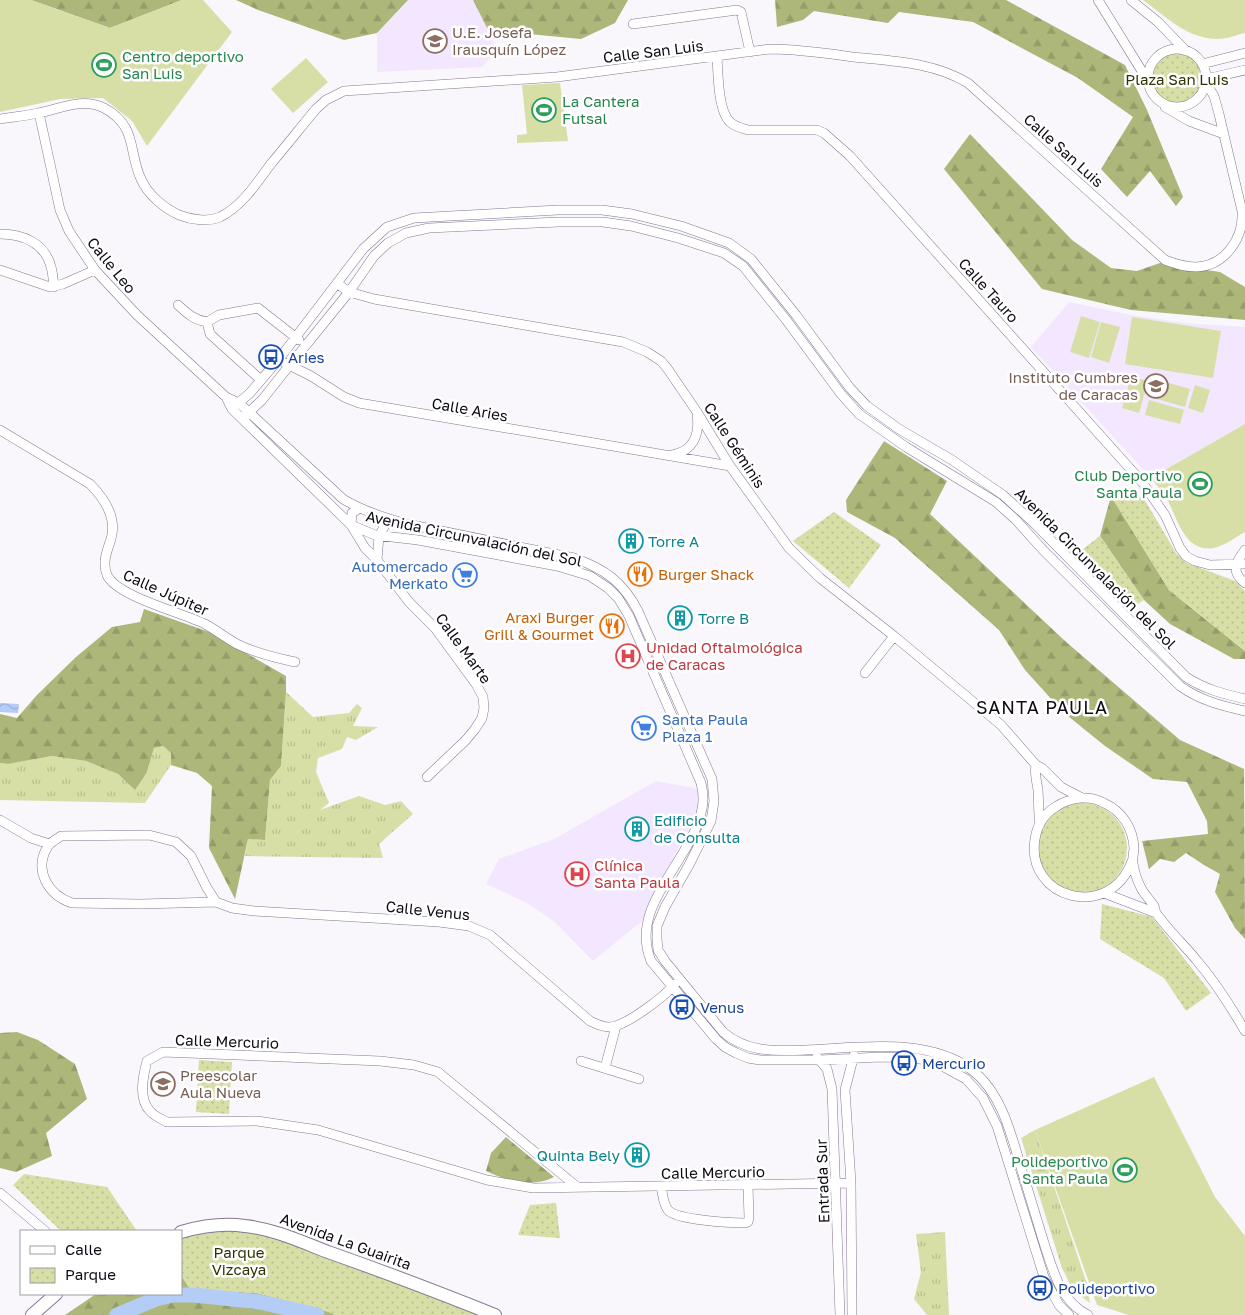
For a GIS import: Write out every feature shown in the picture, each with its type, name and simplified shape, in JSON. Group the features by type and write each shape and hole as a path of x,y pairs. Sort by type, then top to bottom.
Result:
{"street":[{"path":"1098,0 1148,80 1152,94 1173,113 1224,134"},
{"path":"1131,0 1158,22 1186,51 1195,56 1202,64 1206,81 1202,94 1189,105 1178,108 1162,103"},
{"path":"633,24 737,10 741,12 750,52"},
{"name":"Calle San Luis","path":"0,119 79,104 103,107 121,120 130,135 138,171 151,194 173,212 198,220 219,217 239,203 316,109 326,100 344,91 549,78 770,49 796,49 869,58 926,66 958,77 976,90 1165,260 1196,267 1213,263 1228,253 1237,240 1243,223 1242,211 1224,134 1214,96 1206,81"},
{"path":"1148,80 1150,68 1156,58 1174,50 1186,51"},
{"path":"1202,64 1245,53"},
{"name":"Calle Tauro","path":"717,56 723,108 729,121 740,128 748,130 817,130 836,142 1136,474 1165,515 1180,548 1186,556 1195,561 1210,565 1241,564"},
{"path":"1206,81 1245,70"},
{"name":"Calle Leo","path":"39,113 60,210 69,231 96,270 137,315 236,406"},
{"name":"Avenida Circunvalación del Sol","path":"1088,1315 1067,1299 1054,1274 1006,1122 991,1092 973,1071 962,1063 939,1052 927,1049 761,1050 740,1044 723,1032 660,955 657,944 657,926 710,821 713,811 714,790 712,779 633,601 620,584 607,574 574,558 407,524 381,517 360,508 344,499 236,406 250,393 279,359 363,249 387,227 400,222 427,216 602,210 632,214 715,237 729,243 752,259 796,314 850,388 867,406 899,429 952,460 1003,495 1035,524 1186,677 1215,691 1245,699"},
{"path":"534,211 534,223"},
{"name":"Avenida Circunvalación del Sol","path":"246,415 262,400 305,344 349,292 374,256 388,243 406,233 429,228 603,222 631,226 696,243 724,253 743,266 787,321 841,394 859,414 906,447 996,502 1189,693 1212,702 1245,711"},
{"path":"0,234 23,236 42,248 52,269 54,287"},
{"path":"0,270 54,287 96,270"},
{"name":"Calle Géminis","path":"338,284 349,292 425,309 622,342 636,346 661,361 697,412 730,466 789,548 820,578 894,636 1001,725 1036,765 1042,768 1061,787 1082,798 1102,801 1111,806 1126,821 1133,840 1132,861 1142,890 1156,908 1156,912 1218,988 1245,1031"},
{"path":"178,305 197,320 207,322 219,315 258,308 305,344"},
{"path":"207,322 210,334 261,380"},
{"name":"Calle Aries","path":"279,359 344,397 359,403 730,466"},
{"path":"270,369 278,370 281,376"},
{"path":"250,393 253,398 262,400"},
{"path":"668,456 683,452 692,444 698,427 697,412"},
{"name":"Avenida Circunvalación del Sol","path":"246,415 351,525 362,531 379,536 411,539 557,566 590,576 613,592 624,608 701,783 703,792 703,808 700,816 680,859 656,901 646,927 646,946 652,961 672,988 716,1039 725,1047 748,1058 760,1060 904,1057 925,1059 956,1072 974,1087 983,1098 997,1126 1044,1278 1059,1305 1069,1315"},
{"name":"Calle Júpiter","path":"0,430 90,484 106,503 112,524 112,536 104,559 108,577 114,585 130,594 205,624 238,644 271,657 295,662"},
{"path":"351,525 352,513 360,508"},
{"path":"377,560 379,536 384,527 381,517"},
{"name":"Calle Marte","path":"351,525 365,548 377,560 409,602 435,628 476,684 483,697 484,708 482,718 475,730 427,777"},
{"path":"1245,550 1236,573 1238,578 1245,583"},
{"path":"865,673 894,636"},
{"path":"1036,765 1040,824 1036,834 1034,854 1037,864 1047,881 1055,888 1074,896 1094,896 1104,893 1118,884 1132,861"},
{"name":"Calle Géminis","path":"1040,824 1048,812 1060,804 1082,798"},
{"path":"0,820 31,838 49,844 61,836 149,835 176,842 191,856 216,902"},
{"name":"Calle Venus","path":"49,844 43,861 44,881 55,895 72,903 216,902 232,908 254,911 439,922 469,926 490,936 590,1021 600,1026 616,1026"},
{"path":"1104,893 1156,912"},
{"path":"604,1068 616,1026 637,1015 672,988 679,980"},
{"name":"Entrada Sur","path":"852,1315 851,1183 844,1090 854,1058 854,1048"},
{"name":"Entrada Sur","path":"817,1050 817,1058 826,1068 832,1089 840,1315"},
{"name":"Calle Mercurio","path":"576,1186 438,1072 414,1065 380,1061 163,1052 147,1061 144,1070 143,1093 148,1110 156,1117 167,1122 257,1121 318,1130 487,1180 533,1188 851,1183"},
{"path":"581,1061 639,1079"},
{"path":"661,1187 666,1206 672,1213 713,1222 745,1223 748,1222 749,1218 748,1185"},
{"path":"0,1193 44,1230"},
{"name":"Avenida La Guairita","path":"182,1232 203,1227 230,1225 248,1226 271,1232 395,1275 496,1315"},
{"path":"32,1315 55,1295"}],"shaded area":[{"name":"U.E. Josefa Irausquín López","path":"408,0 473,0 497,49 482,67 377,72 377,33"},
{"name":"Instituto Cumbres de Caracas","path":"1069,302 1131,315 1184,323 1245,327 1245,424 1151,478 1031,347"},
{"name":"Clínica Santa Paula","path":"656,781 699,789 699,808 642,921 593,961 555,922 527,903 486,884 499,859 554,839"}],"green space":[{"name":"Centro deportivo San Luis","path":"0,0 31,0 110,28 182,0 203,0 232,32 147,146 132,121 103,98 60,99 0,112"},
{"path":"31,0 182,0 110,28"},
{"path":"236,0 408,0 377,33 344,40 258,10"},
{"path":"473,0 628,0 615,23 581,39 488,30"},
{"path":"775,0 1006,0 1125,65 1147,110 1183,197 1176,206 1150,171 1127,197 1101,169 1133,117 1078,78 973,22 899,12 888,23 814,11 803,20 777,27"},
{"path":"1143,0 1245,0 1245,33 1218,39 1197,35 1178,26"},
{"name":"Plaza San Luis","path":"1177,49 1188,51 1198,57 1204,67 1206,78 1204,89 1198,99 1188,105 1177,107 1166,105 1156,99 1150,89 1148,78 1150,67 1156,57 1166,51"},
{"path":"306,58 328,82 293,113 271,89"},
{"name":"La Cantera Futsal","path":"560,83 568,141 517,143 517,135 527,134 522,85"},
{"path":"970,134 1072,240 1111,268 1137,271 1160,263 1220,272 1245,287 1245,320 1131,310 1042,289 944,169"},
{"path":"1081,316 1100,322 1089,358 1070,352"},
{"path":"1132,317 1221,331 1213,378 1125,364"},
{"path":"1101,322 1120,327 1109,363 1091,357"},
{"path":"1131,377 1148,381 1139,413 1122,408"},
{"path":"1155,379 1190,389 1185,407 1150,397"},
{"path":"1195,385 1210,390 1203,413 1188,408"},
{"path":"1149,400 1184,410 1180,424 1145,415"},
{"name":"Club Deportivo Santa Paula","path":"1245,424 1245,532 1218,547 1204,548 1196,546 1184,534 1163,493 1151,478"},
{"path":"884,441 947,481 930,514 1065,641 1180,740 1244,769 1245,939 1235,928 1215,892 1220,874 1186,853 1174,862 1160,859 1149,869 1142,841 1208,834 1207,821 1187,782 1153,779 1105,746 1063,712 1025,670 999,630 895,538 847,512 846,500"},
{"path":"1111,496 1169,590 1245,651 1245,659 1234,659 1170,624 1144,600 1100,536"},
{"path":"1111,496 1143,497 1176,553 1187,563 1235,581 1245,591 1245,651 1169,590"},
{"path":"834,512 881,545 849,588 793,541"},
{"path":"1100,536 1144,600 1127,611 1074,556"},
{"path":"144,609 209,632 286,676 281,766 270,780 265,840 248,839 235,899 209,848 212,786 197,773 171,765 171,753 163,746 154,748 147,772 135,790 118,774 86,761 52,756 8,764 0,763 0,714 17,718 37,695 76,657 112,627 140,622"},
{"path":"286,692 313,717 349,713 357,704 362,708 353,726 378,727 356,740 347,737 342,749 318,758 316,772 329,803 320,810 359,796 385,805 401,801 413,814 379,844 383,858 245,856 248,839 265,840 270,780 281,766"},
{"path":"163,746 171,753 171,765 145,803 0,800 0,763 8,764 52,756 86,761 118,774 135,789 147,772 154,748"},
{"path":"1082,803 1099,806 1114,816 1124,831 1127,848 1124,865 1114,880 1099,890 1082,893 1065,890 1050,880 1040,865 1037,848 1040,831 1050,816 1065,806"},
{"path":"1102,904 1152,917 1211,993 1186,1011 1164,978 1100,939"},
{"path":"17,1032 38,1040 75,1064 87,1099 46,1133 52,1156 16,1172 0,1168 0,1033"},
{"path":"199,1060 232,1062 229,1114 196,1112"},
{"name":"Polideportivo Santa Paula","path":"1154,1077 1215,1197 1245,1236 1245,1315 1129,1315 1097,1305 1035,1130"},
{"path":"1035,1130 1087,1284 1090,1303 1073,1290 1062,1268 1021,1138"},
{"path":"506,1137 554,1177 529,1183 502,1178 486,1171 491,1153"},
{"path":"24,1174 107,1187 136,1230 60,1230 13,1185"},
{"path":"556,1203 560,1238 518,1235 530,1205"},
{"name":"Parque Vizcaya","path":"230,1229 269,1235 484,1315 335,1315 257,1293 190,1289 182,1277 182,1238"},
{"path":"945,1232 949,1315 927,1315 914,1299 921,1272 916,1234"},
{"path":"182,1277 190,1289 257,1293 335,1315 65,1315 95,1295 182,1295"}],"water":[{"path":"0,703 19,704 18,713 0,712"}],"waterway":[{"path":"117,1315 156,1299 173,1295 194,1295 260,1302 317,1315"}],"place":[{"name":"U.E. Josefa Irausquín López","path":"435,41"},
{"name":"Centro deportivo San Luis","path":"104,65"},
{"name":"La Cantera Futsal","path":"544,110"},
{"name":"Aries","path":"271,357"},
{"name":"Instituto Cumbres de Caracas","path":"1156,386"},
{"name":"Club Deportivo Santa Paula","path":"1200,484"},
{"name":"Torre A","path":"631,541"},
{"name":"Burger Shack","path":"640,574"},
{"name":"Automercado Merkato","path":"465,575"},
{"name":"Torre B","path":"680,618"},
{"name":"Araxi Burger Grill & Gourmet","path":"612,626"},
{"name":"Unidad Oftalmológica de Caracas","path":"628,656"},
{"name":"Santa Paula Plaza 1","path":"644,728"},
{"name":"Edificio de Consulta","path":"637,829"},
{"name":"Clínica Santa Paula","path":"577,874"},
{"name":"Venus","path":"682,1007"},
{"name":"Mercurio","path":"904,1063"},
{"name":"Preescolar Aula Nueva","path":"163,1084"},
{"name":"Quinta Bely","path":"637,1155"},
{"name":"Polideportivo Santa Paula","path":"1125,1170"},
{"name":"Polideportivo","path":"1040,1288"}],"district":[{"name":"SANTA PAULA","path":"1042,707"}]}
